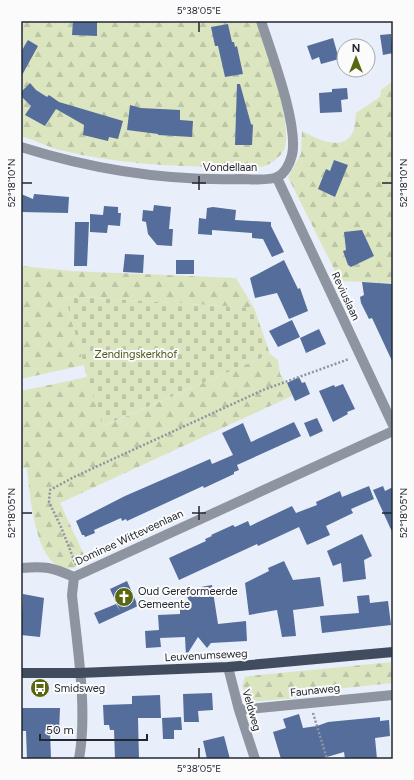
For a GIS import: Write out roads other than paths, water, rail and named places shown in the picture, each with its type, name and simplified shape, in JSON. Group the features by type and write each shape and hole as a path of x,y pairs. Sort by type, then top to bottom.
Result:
{"main road":[{"name":"Leuvenumseweg","path":"21,672 79,673 228,667 393,652"}],"street":[{"path":"261,21 291,120 294,143 292,156 285,170 277,178"},
{"name":"Vondellaan","path":"21,147 71,162 110,170 151,175 231,180 277,178"},
{"name":"Reviuslaan","path":"277,178 393,425"},
{"name":"Dominee Witteveenlaan","path":"79,673 72,595 77,575 393,431"},
{"path":"21,568 44,566 77,575"},
{"name":"Veldweg","path":"228,667 239,710 255,759"},
{"path":"79,673 82,729 79,759"},
{"name":"Faunaweg","path":"239,710 393,695"}],"place":[{"name":"Oud Gereformeerde Gemeente","path":"124,597"},
{"name":"Smidsweg","path":"40,688"}],"park label":[{"name":"Zendingskerkhof","path":"136,354"}]}
